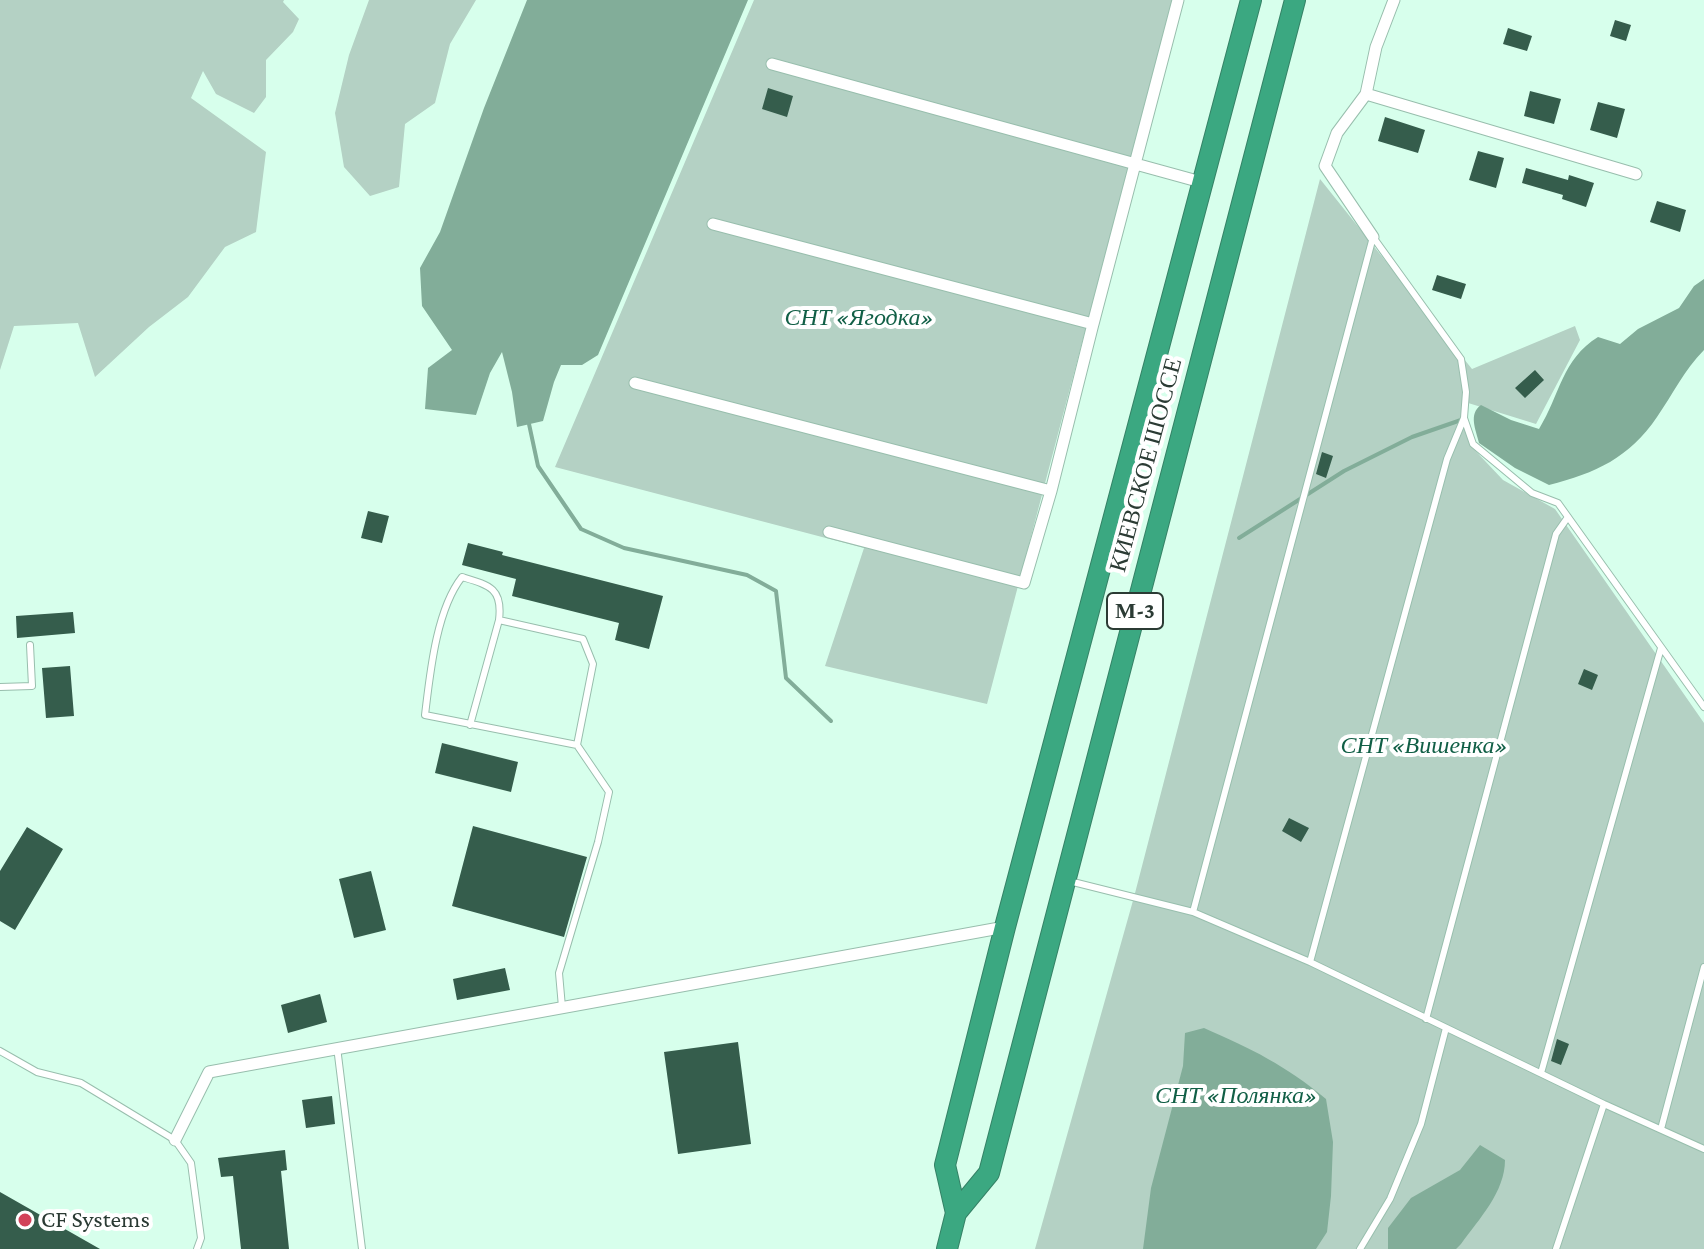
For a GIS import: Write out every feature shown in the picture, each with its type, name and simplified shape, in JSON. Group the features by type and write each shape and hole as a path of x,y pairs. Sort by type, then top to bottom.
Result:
{"highway":[{"name":"КИЕВСКОЕ ШОССЕ","path":"956,1213 945,1165 1005,927 1251,0"},
{"name":"КИЕВСКОЕ ШОССЕ","path":"947,1249 956,1213 989,1173 1295,0"}],"street":[{"path":"829,532 1024,583 1051,491 1178,0"},
{"path":"1373,237 1325,166 1337,133 1366,94 1376,47 1394,0"},
{"path":"772,64 1201,182"},
{"path":"1366,94 1636,174"},
{"path":"713,224 1093,324"},
{"path":"635,383 1051,491"},
{"path":"175,1140 209,1072 1005,927"}],"lane":[{"path":"1193,912 1373,237"},
{"path":"1310,962 1447,459 1464,418 1466,392 1461,359 1373,237"},
{"path":"1464,418 1473,444 1532,493 1558,503 1704,707"},
{"path":"1426,1019 1556,534 1568,517"},
{"path":"470,725 500,608 496,592 487,584 462,577 454,587 439,627 425,715 470,725 577,745 609,792 598,842 559,973 562,1007"},
{"path":"499,620 583,639 593,664 577,745"},
{"path":"0,687 32,686 30,645"},
{"path":"1541,1073 1661,648"},
{"path":"1065,880 1193,912 1310,962 1704,1149"},
{"path":"1661,1129 1704,967"},
{"path":"1360,1249 1390,1199 1421,1124 1446,1028"},
{"path":"337,1047 362,1249"},
{"path":"0,1051 37,1072 81,1083 175,1140 191,1163 201,1238 197,1249"},
{"path":"1556,1249 1604,1104"}],"green space":[{"path":"0,0 284,0 299,19 293,32 266,60 266,97 254,113 216,94 203,71 191,98 266,152 256,232 225,247 188,297 149,327 95,377 78,323 14,326 0,370"},
{"path":"369,0 476,0 450,44 435,103 405,124 399,187 370,196 344,167 335,113 349,55"},
{"name":"СНТ «Ягодка»","path":"754,0 1172,0 987,704 825,666 864,548 555,467"},
{"name":"СНТ «Вишенка»","path":"1320,179 1472,369 1575,326 1580,340 1536,424 1465,402 1469,444 1503,480 1555,509 1704,723 1704,1249 1035,1249 1134,897"}],"shaded area":[{"path":"527,0 748,0 598,355 582,365 561,365 543,421 517,427 502,352 490,373 476,415 425,409 428,368 452,350 422,306 420,268 440,232"},
{"path":"1704,279 1704,350 1646,431 1623,453 1596,469 1549,485 1515,468 1479,443 1474,418 1481,405 1539,429 1569,367 1586,346 1598,337 1620,344 1638,329 1679,308 1694,286"},
{"path":"1204,1028 1268,1059 1326,1099 1333,1142 1331,1196 1327,1232 1316,1249 1143,1249 1151,1188 1183,1066 1185,1033"},
{"path":"1480,1145 1505,1160 1504,1172 1490,1205 1461,1244 1456,1249 1388,1249 1388,1228 1411,1198 1460,1170"}],"building":[{"path":"1615,20 1631,25 1626,41 1610,36"},
{"path":"1508,28 1532,36 1527,51 1503,44"},
{"path":"768,88 793,96 787,117 762,109"},
{"path":"1530,91 1561,99 1554,124 1524,116"},
{"path":"1598,102 1625,109 1617,138 1590,130"},
{"path":"1385,117 1425,130 1418,153 1378,141"},
{"path":"1478,151 1504,158 1496,188 1469,180"},
{"path":"1526,168 1568,180 1569,175 1594,183 1586,207 1562,199 1563,195 1522,183"},
{"path":"1657,201 1686,210 1680,232 1650,222"},
{"path":"1437,275 1466,284 1461,299 1432,290"},
{"path":"1535,370 1544,380 1525,398 1515,388"},
{"path":"1322,452 1333,456 1326,478 1316,474"},
{"path":"368,511 389,516 382,543 361,538"},
{"path":"468,543 503,552 502,555 663,596 649,649 615,640 619,623 512,596 516,579 462,565"},
{"path":"73,612 75,633 17,638 16,616"},
{"path":"70,666 74,716 46,718 42,668"},
{"path":"1584,669 1598,675 1592,690 1578,684"},
{"path":"442,743 518,762 511,792 435,773"},
{"path":"1289,818 1309,828 1301,842 1282,831"},
{"path":"473,826 587,857 564,937 452,906"},
{"path":"27,827 63,849 15,930 0,921 0,871"},
{"path":"371,871 386,930 354,938 339,879"},
{"path":"505,968 510,990 457,1000 453,979"},
{"path":"320,994 327,1022 288,1033 281,1005"},
{"path":"1557,1039 1569,1044 1561,1065 1551,1061"},
{"path":"738,1042 751,1144 678,1154 664,1052"},
{"path":"332,1096 335,1124 306,1128 302,1100"},
{"path":"285,1150 287,1170 281,1171 289,1249 241,1249 233,1176 221,1177 218,1158"},
{"name":"CF Systems","path":"0,1192 100,1249 0,1249"}],"waterway":[{"path":"1239,538 1344,471 1412,437 1461,420"},
{"path":"529,424 538,466 581,529 624,548 747,575 776,591 786,678 831,721"}],"place":[{"name":"CF Systems","path":"25,1220"}],"park label":[{"name":"СНТ «Полянка»","path":"1236,1096"}]}
